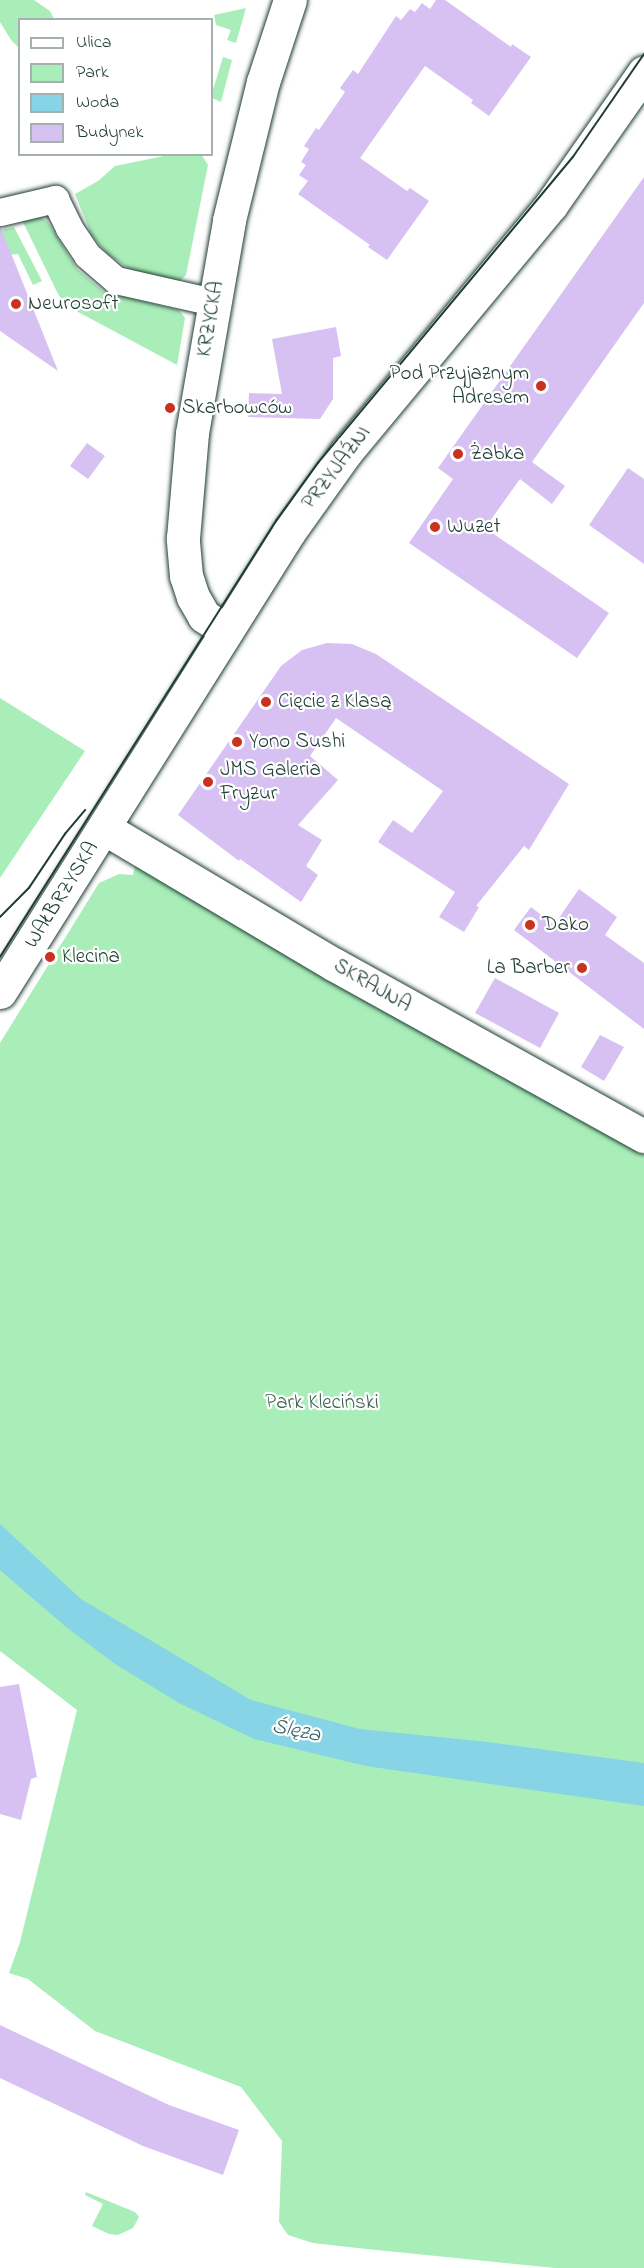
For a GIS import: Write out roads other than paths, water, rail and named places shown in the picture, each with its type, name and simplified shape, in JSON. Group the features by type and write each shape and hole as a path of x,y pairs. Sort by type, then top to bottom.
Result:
{"street":[{"name":"KRZYCKA","path":"226,630 204,616 193,597 183,555 192,434 228,220 263,82 290,0"},
{"name":"PRZYJAŹNI","path":"104,828 275,553 346,452 551,206 644,72"},
{"path":"0,212 55,199 69,228 87,255 116,280 213,302"},
{"name":"WAŁBRZYSKA","path":"0,992 104,828"},
{"name":"SKRAJNA","path":"104,828 335,965 644,1136"}],"water":[{"name":"Ślęza","path":"0,1524 81,1599 251,1700 360,1729 488,1742 644,1763 644,1806 366,1766 254,1739 179,1703 115,1664 66,1627 0,1570"}],"tram line":[{"path":"0,957 276,521 318,463 573,157 644,54"},
{"path":"0,917 29,888 65,834 85,810"}],"place":[{"name":"Neurosoft","path":"16,304"},
{"name":"Pod Przyjaznym Adresem","path":"541,386"},
{"name":"Skarbowców","path":"170,408"},
{"name":"Żabka","path":"458,454"},
{"name":"Wuzet","path":"435,527"},
{"name":"Cięcie z Klasą","path":"266,702"},
{"name":"Yono Sushi","path":"237,742"},
{"name":"JMS Galeria Fryzur","path":"208,782"},
{"name":"Dako","path":"530,925"},
{"name":"Klecina","path":"50,957"},
{"name":"La Barber","path":"582,968"}],"park label":[{"name":"Park Kleciński","path":"322,1403"}]}
